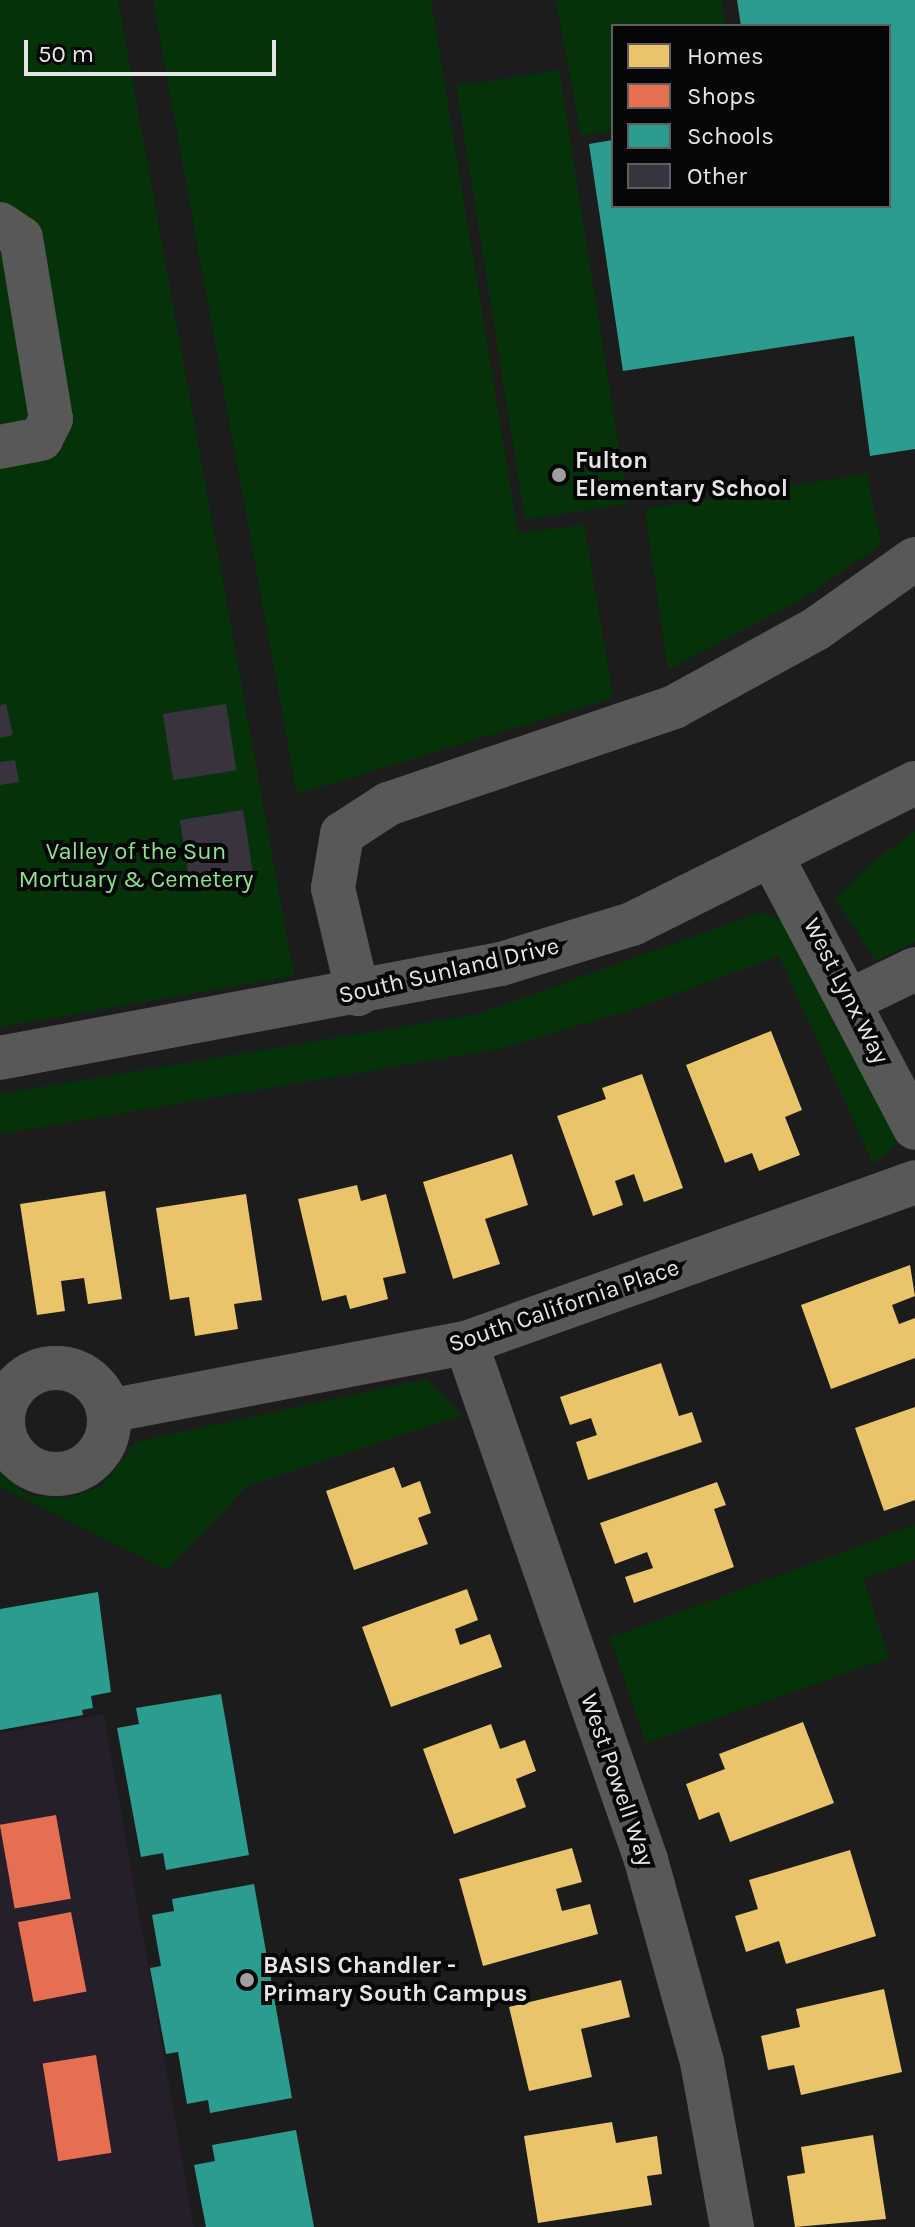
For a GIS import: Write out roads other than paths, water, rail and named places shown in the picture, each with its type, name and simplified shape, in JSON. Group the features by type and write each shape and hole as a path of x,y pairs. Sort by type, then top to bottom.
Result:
{"street":[{"path":"0,224 21,238 51,419 41,439 0,447"},
{"path":"358,994 333,888 342,834 388,804 674,707 816,629 915,559"},
{"name":"South Sunland Drive","path":"0,1058 358,994 501,964 632,924 772,857 915,783"},
{"name":"West Lynx Way","path":"772,857 851,1000 915,1128"},
{"path":"851,1000 915,969"},
{"name":"South California Place","path":"108,1411 466,1343 915,1182"},
{"name":"West Powell Way","path":"466,1343 646,1860 702,2062 732,2227"}],"place":[{"name":"Fulton Elementary School","path":"559,475"},
{"name":"BASIS Chandler - Primary South Campus","path":"247,1980"}],"park label":[{"name":"Valley of the Sun Mortuary & Cemetery","path":"136,866"}]}
